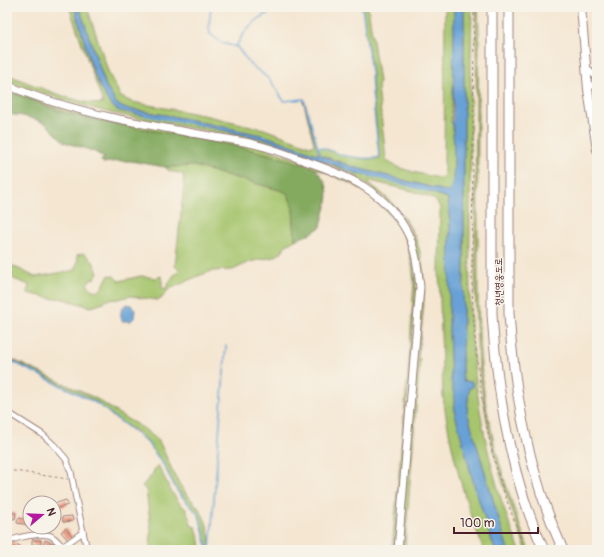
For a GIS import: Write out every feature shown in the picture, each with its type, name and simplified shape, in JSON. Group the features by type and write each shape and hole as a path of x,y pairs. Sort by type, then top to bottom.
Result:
{"highway":[{"name":"청년영웅도로","path":"492,7 492,314 495,360 502,408 512,455 525,501 543,549"},
{"name":"청년영웅도로","path":"509,7 509,281 512,358 528,450 542,495 563,550"}],"main road":[{"path":"581,7 588,89 597,150"}],"street":[{"path":"586,66 597,79"},
{"path":"588,89 597,82"},
{"path":"7,85 46,99 94,113 154,126 250,143 279,151 330,169 361,184 380,199 395,215 408,234 412,245 420,287 398,550"},
{"path":"7,412 42,434 66,459 71,472 87,550"},
{"path":"7,543 14,538 46,535 51,536 60,548 83,532"}],"path":[{"path":"474,7 472,283 477,361 484,412 496,466 524,550"},
{"path":"7,470 72,480"}],"green space":[{"path":"69,7 74,7 91,64 103,93 111,104 119,111 187,123 268,140 356,173 401,183 448,199 450,226 449,332 454,407 474,485 495,550 484,550 470,513 454,455 446,416 443,396 439,269 440,211 437,202 430,197 414,192 371,181 368,182 395,206 408,224 416,239 423,271 424,289 422,324 418,357 420,359 405,550 400,550 422,302 413,237 408,226 382,196 353,175 280,147 250,139 115,114 72,103 7,81 7,74 70,98 95,104 103,103"},
{"path":"79,7 87,7 109,74 121,97 132,102 203,115 264,129 313,146 314,144 303,99 319,155 266,136 177,117 123,108 116,103 106,86"},
{"path":"362,7 368,7 379,82 378,88 386,159 390,163 402,169 439,178 443,177 444,174 445,7 454,7 454,74 451,123 453,124 454,169 449,192 353,167 321,155 318,147 352,157 365,159 380,158 372,73"},
{"path":"464,7 472,7 470,282 472,343 476,386 484,434 496,483 511,529 520,550 508,550 467,412 469,388 472,383 463,381"},
{"path":"476,7 478,7 479,32 478,284 481,365 486,405 494,442 510,497 529,550 526,550 507,497 496,460 487,424 481,385 476,324 475,284"},
{"path":"7,87 52,105 262,147 325,169 364,188 392,214 405,234 413,259 416,281 395,550 392,550 409,360 414,282 407,243 400,229 390,215 373,198 356,186 323,171 264,153 68,113 7,90"},
{"path":"7,90 45,106 69,114 125,126 237,146 312,167 323,178 328,191 327,204 321,227 310,234 295,240 293,208 288,194 283,191 194,166 165,167 131,161 103,163 101,160 105,158 93,151 64,142 46,124 23,116 7,114"},
{"path":"194,166 283,191 288,194 293,208 295,240 285,246 282,252 274,257 249,262 233,270 212,271 198,276 168,290 161,299 157,300 130,296 107,300 104,303 91,307 60,298 54,299 27,293 29,285 11,278 13,274 7,270 7,263 35,277 76,270 76,265 78,262 77,255 83,253 92,260 98,272 95,278 90,280 87,284 93,290 99,291 109,275 114,276 119,281 141,276 156,278 161,276 162,289 166,288 173,276 180,270 175,266 184,186 183,174 169,171 165,167"},
{"path":"7,357 97,399 143,428 159,441 180,485 199,508 203,516 208,530 210,550 208,550 199,515 178,491 163,464 147,441 140,434 112,416 98,403"},
{"path":"158,465 171,491 180,504 186,509 192,526 196,527 201,550 150,550 151,530 146,490 142,486 152,475"}],"water":[{"path":"74,7 79,7 106,86 116,103 123,108 177,117 266,136 353,167 449,192 454,170 453,124 451,123 453,121 454,7 464,7 463,381 472,382 473,387 469,388 467,412 508,550 495,550 474,485 455,414 454,395 451,380 449,332 450,226 448,199 401,183 356,173 268,140 187,123 119,111 111,104 103,93 91,64"},
{"path":"127,304 131,305 135,309 134,318 131,321 122,321 121,311"}],"building":[{"path":"66,500 68,505 62,507 62,501"},
{"path":"7,512 16,513 15,519 7,518"},
{"path":"72,516 73,521 63,522 62,517"},
{"path":"18,518 22,519 22,524 17,523"},
{"path":"66,528 73,537 68,540 62,531"},
{"path":"32,540 41,540 41,544 32,545"},
{"path":"45,540 55,544 53,549 43,545"},
{"path":"10,541 20,546 18,550 9,546"}],"waterway":[{"path":"211,7 209,25 210,34 222,43 237,47 250,64 269,79 284,101 304,99 320,155"},
{"path":"236,47 241,37 251,25 259,18 274,11 278,7"},
{"path":"317,147 350,157 379,157 371,73 362,7"},
{"path":"454,49 454,57"},
{"path":"144,115 199,125"},
{"path":"346,169 427,191"},
{"path":"210,550 226,346"},
{"path":"7,359 98,404 147,442 163,464 177,491 199,515 208,550"}]}
